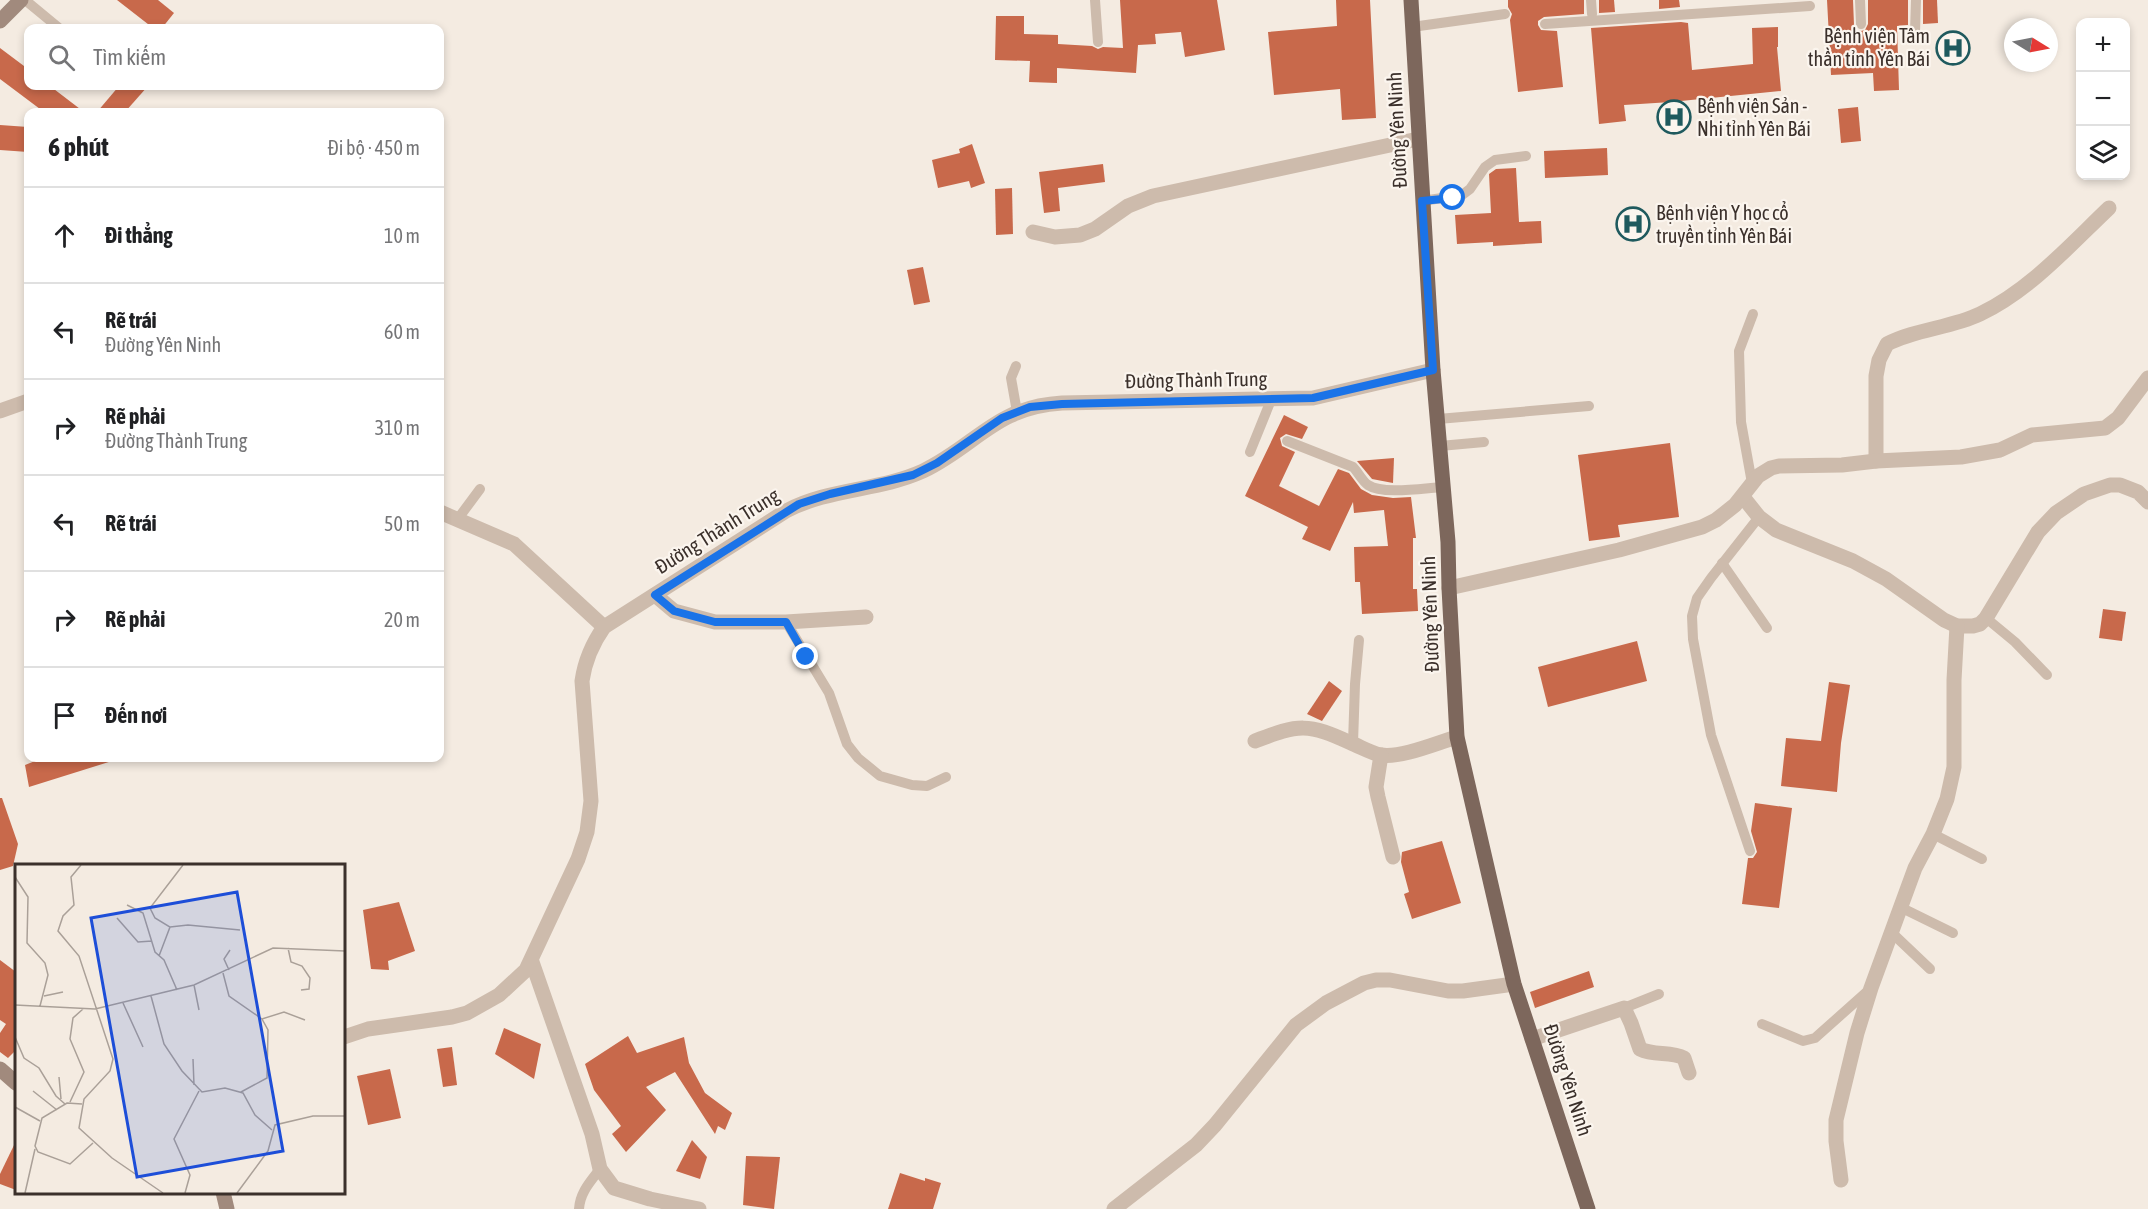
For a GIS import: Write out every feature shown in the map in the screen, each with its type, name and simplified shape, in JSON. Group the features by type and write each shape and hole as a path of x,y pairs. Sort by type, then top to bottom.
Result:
{"main road":[{"name":"Đường Yên Ninh","path":"1411,0 1433,370 1448,542 1457,736 1514,984 1588,1209"}],"street":[{"path":"0,21 23,0"},
{"path":"1033,232 1055,237 1080,235 1095,229 1128,206 1153,196 1418,139"},
{"path":"1876,460 1876,375 1879,360 1887,344 1978,315 2003,301 2036,276 2109,208"},
{"name":"Đường Thành Trung","path":"345,1037 368,1029 452,1017 467,1012 500,995 526,970 532,962 578,860 587,832 591,801 582,681 583,670 591,647 604,627 799,504 830,494 913,475 937,463 1002,418 1045,404 1296,400 1330,395 1433,370"},
{"path":"1449,588 1688,532 1716,520 1743,497 1764,471 1779,466 1842,465 1876,460 1961,457 2000,450 2032,435 2105,428 2118,418 2148,378"},
{"path":"0,411 24,402"},
{"path":"1743,497 1759,516 1776,530 1853,561 1944,620 1957,626 1973,626 1986,618 2038,532 2056,513 2084,494 2100,487 2120,485 2145,495"},
{"path":"444,514 514,544 604,627"},
{"path":"655,595 674,611 715,622 786,622 866,617"},
{"path":"1841,1180 1836,1120 1857,1033 1870,988 1915,868 1933,834 1947,800 1954,767 1954,680 1957,626"},
{"path":"1255,741 1285,729 1317,728 1381,755 1394,755 1457,736"},
{"path":"1381,755 1376,787 1393,857"},
{"path":"532,962 592,1134 600,1169 614,1188 650,1199 699,1209"},
{"path":"1114,1209 1196,1145 1296,1025 1326,1003 1364,983 1376,980 1390,980 1456,991 1514,984"},
{"path":"1532,1039 1624,1008 1640,1049 1646,1052 1678,1055 1684,1058 1689,1073"},
{"path":"0,1069 15,1082"},
{"path":"223,1194 227,1209"}],"lane":[{"path":"23,0 54,24"},
{"path":"1095,0 1098,42"},
{"path":"1591,0 1592,14"},
{"path":"1860,0 1861,24"},
{"path":"1916,0 1916,32"},
{"path":"1545,24 1794,3 1810,6"},
{"path":"1412,27 1505,14"},
{"path":"1422,201 1462,195 1470,189 1485,167 1495,160 1526,156"},
{"path":"1752,483 1741,422 1739,351 1754,314"},
{"path":"1016,366 1011,378 1017,412"},
{"path":"1250,452 1271,400"},
{"path":"1438,419 1589,406"},
{"path":"1287,441 1353,467 1365,484 1379,490 1443,487"},
{"path":"1440,446 1484,442"},
{"path":"457,520 480,489"},
{"path":"1750,851 1711,735 1693,639 1692,616 1697,598 1759,516"},
{"path":"1722,563 1767,628"},
{"path":"1986,618 2047,675"},
{"path":"786,622 829,693 847,744 858,758 880,776 912,785 927,786 946,777"},
{"path":"1353,743 1359,640"},
{"path":"1933,834 1982,859"},
{"path":"1900,908 1953,933"},
{"path":"1891,932 1930,969"},
{"path":"1762,1024 1803,1041 1815,1038 1870,988"},
{"path":"1624,1008 1659,994"},
{"path":"579,1209 585,1188 600,1169"}],"building":[{"path":"117,0 158,0 174,13 165,24 148,24"},
{"path":"1120,0 1217,0 1225,50 1185,57 1181,32 1155,34 1156,44 1138,45 1136,73 1057,68 1057,83 1029,82 1030,61 995,60 996,16 1024,16 1024,34 1058,35 1058,44 1092,46 1098,49 1123,48"},
{"path":"1336,0 1370,0 1376,118 1342,120 1340,89 1274,95 1268,32 1337,26"},
{"path":"1508,0 1584,0 1584,14 1544,17 1538,21 1541,30 1557,31 1563,87 1518,92 1510,20 1512,14 1508,7"},
{"path":"1599,0 1614,0 1615,12 1599,13"},
{"path":"1659,0 1679,0 1680,7 1659,9"},
{"path":"1827,0 1853,0 1854,25 1857,30 1861,31 1865,30 1868,24 1868,0 1908,0 1908,25 1897,26 1899,90 1874,91 1873,73 1831,75"},
{"path":"1923,0 1937,0 1938,23 1923,24"},
{"path":"1688,23 1692,70 1753,64 1752,28 1778,27 1777,47 1781,91 1624,105 1626,121 1599,124 1591,28"},
{"path":"0,48 24,66 24,90 55,90 79,108 39,108 0,79"},
{"path":"116,90 144,90 129,108 100,108"},
{"path":"1858,107 1861,141 1841,143 1838,109"},
{"path":"0,125 24,127 24,152 0,150"},
{"path":"972,144 985,183 971,188 969,181 938,188 932,160 960,153 959,149"},
{"path":"1607,148 1608,175 1545,178 1544,151"},
{"path":"1103,164 1105,182 1058,188 1060,211 1044,213 1039,172"},
{"path":"1516,168 1519,222 1541,221 1542,243 1493,246 1493,242 1457,244 1455,215 1491,213 1489,174 1496,169"},
{"path":"1012,188 1013,234 996,235 995,189"},
{"path":"923,267 930,302 914,305 907,270"},
{"path":"1284,415 1308,427 1302,439 1286,434 1280,438 1282,446 1295,452 1279,486 1319,506 1338,469 1349,473 1361,489 1372,495 1393,498 1411,497 1416,538 1413,538 1413,589 1417,589 1418,611 1362,614 1360,582 1355,582 1354,547 1388,546 1384,510 1354,513 1353,502 1330,551 1302,539 1308,527 1245,496"},
{"path":"1670,443 1679,517 1618,525 1620,537 1589,541 1578,455"},
{"path":"1394,458 1393,483 1372,479 1357,461"},
{"path":"2103,609 2126,612 2122,641 2099,638"},
{"path":"1637,641 1647,681 1548,707 1538,667"},
{"path":"1329,681 1342,691 1322,721 1307,714"},
{"path":"1829,682 1850,685 1841,743 1837,792 1781,786 1786,738 1821,741"},
{"path":"32,762 109,762 29,787 25,765"},
{"path":"0,798 2,798 18,844 13,866 0,870"},
{"path":"1755,803 1792,808 1779,908 1742,904 1748,858 1753,858 1757,852 1751,831"},
{"path":"1442,841 1461,903 1412,919 1404,894 1409,892 1401,862 1402,852"},
{"path":"399,902 415,951 388,961 389,970 371,969 363,910"},
{"path":"0,960 15,971 15,1051 8,1058 0,1052 0,1033 6,1024 0,1020"},
{"path":"1589,971 1594,987 1535,1008 1530,992"},
{"path":"504,1028 541,1044 534,1079 495,1054"},
{"path":"628,1036 637,1053 684,1037 689,1063 705,1093 732,1113 725,1130 718,1126 715,1134 675,1072 646,1087 666,1110 626,1152 612,1134 621,1126 594,1090 585,1064"},
{"path":"452,1047 457,1085 443,1087 437,1049"},
{"path":"390,1069 401,1118 368,1125 357,1076"},
{"path":"692,1140 707,1157 700,1179 676,1171"},
{"path":"15,1143 15,1190 0,1184 0,1174"},
{"path":"746,1156 780,1157 774,1209 743,1205"},
{"path":"900,1173 925,1181 925,1178 941,1183 933,1209 888,1209"}],"place":[{"name":"Bệnh viện Tâm thần tỉnh Yên Bái","path":"1953,48"},
{"name":"Bệnh viện Sản - Nhi tỉnh Yên Bái","path":"1674,117"},
{"name":"Bệnh viện Y học cổ truyền tỉnh Yên Bái","path":"1633,224"}],"route":[{"path":"806,657 786,622 715,622 674,611 655,595 799,504 814,498 913,475 937,463 1002,418 1030,407 1045,404 1296,400 1330,395 1433,370 1422,201 1453,198"}]}
